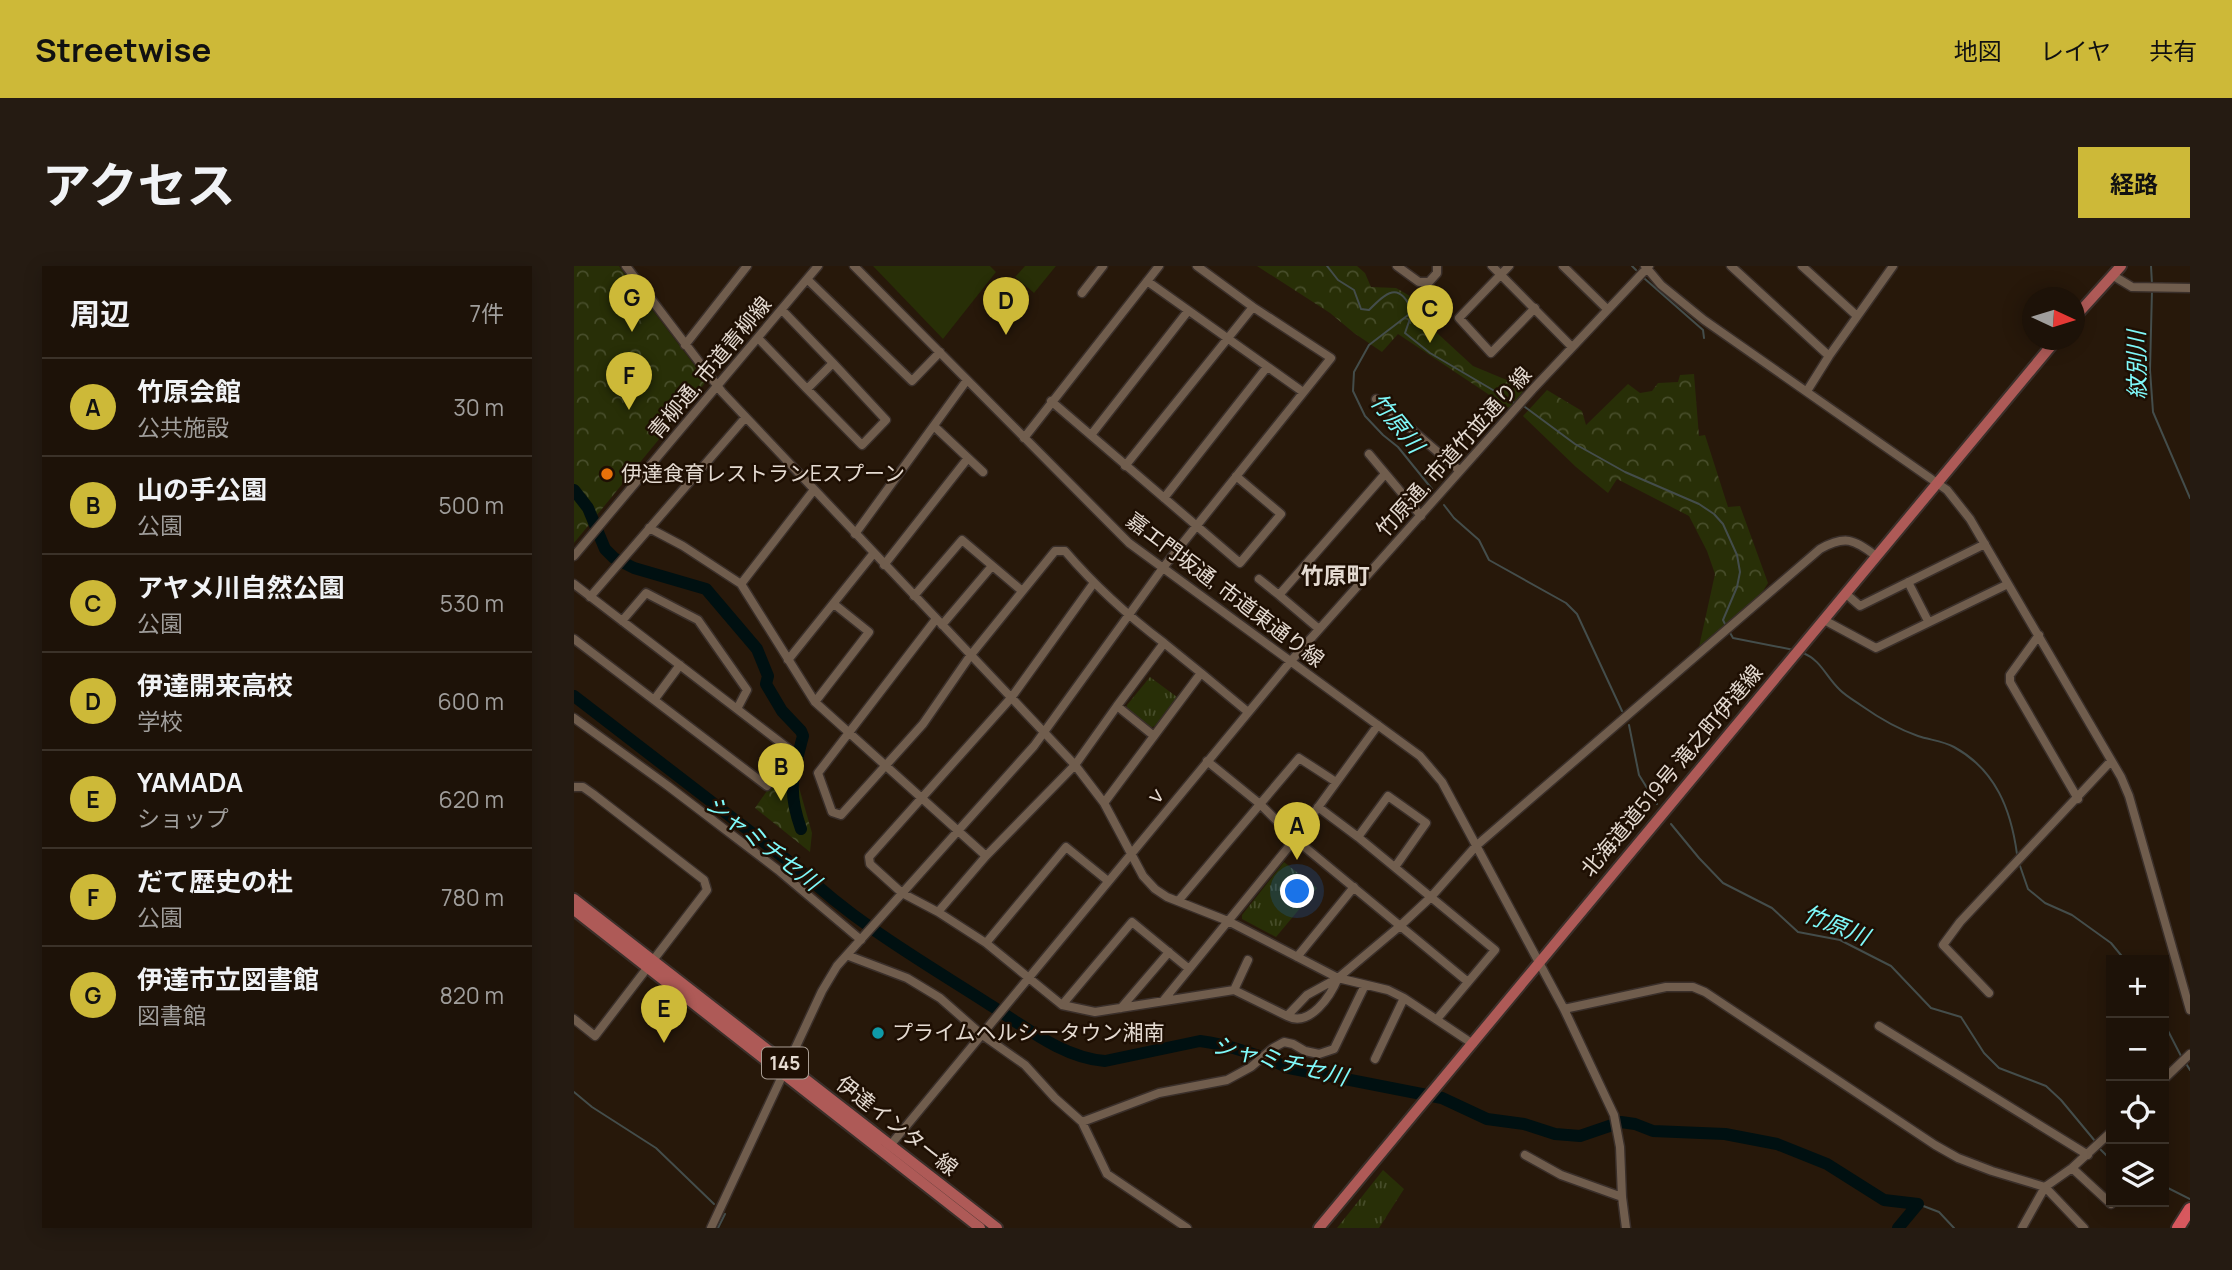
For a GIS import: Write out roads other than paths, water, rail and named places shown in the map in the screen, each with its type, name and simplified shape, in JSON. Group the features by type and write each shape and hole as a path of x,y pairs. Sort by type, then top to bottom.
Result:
{"highway":[{"path":"2180,1224 2190,1209"}],"main road":[{"path":"2085,306 2121,266"},
{"name":"北海道道519号 滝之町伊達線","path":"1319,1228 2048,350"},
{"name":"伊達インター線","path":"574,899 650,965"},
{"name":"伊達インター線","path":"574,911 650,965 786,1070 887,1149 980,1228"},
{"name":"伊達インター線","path":"887,1149 997,1228"}],"street":[{"path":"626,266 716,386 1075,765 1104,803 1143,876 1155,889 1167,897 1228,921 1338,978 1388,990 1437,1019 1472,1044"},
{"name":"青柳通, 市道青柳線","path":"574,556 818,266"},
{"name":"嘉エ門坂通, 市道東通り線","path":"854,266 1129,543 1430,766 1442,782 1564,1009 1614,1115 1618,1132 1626,1228"},
{"path":"1082,293 1103,266"},
{"path":"1024,438 1159,266"},
{"path":"711,1228 822,991 837,966 849,956 957,830 1034,746 1162,569 1331,358 1253,307 1197,266"},
{"path":"1397,266 1419,282 1429,282 1437,273 1437,266"},
{"path":"1492,266 1572,347"},
{"path":"1509,266 1459,318 1491,352 1535,308"},
{"path":"1563,266 1607,309"},
{"path":"1731,266 1829,356"},
{"path":"1802,266 1857,316"},
{"path":"1807,391 1894,266"},
{"path":"685,345 745,267"},
{"path":"1647,267 1661,285 1694,312 1937,482 1959,505 2039,635 2129,796 2189,1005"},
{"name":"竹原通, 市道竹並通り線","path":"1207,761 1319,629 1647,267"},
{"path":"2112,275 2132,287 2144,289 2190,288"},
{"path":"807,279 912,381 940,352"},
{"path":"1147,281 1303,392"},
{"path":"1125,466 1253,307"},
{"path":"758,338 862,445 886,421 782,310"},
{"path":"1091,435 1188,311"},
{"path":"807,388 833,363"},
{"path":"1164,498 1267,367"},
{"path":"855,534 967,380"},
{"path":"1376,399 1460,471"},
{"path":"1051,401 1240,563 1281,514 1236,476"},
{"path":"590,597 745,418"},
{"path":"935,427 983,472"},
{"path":"1369,454 1420,516"},
{"path":"884,565 968,458"},
{"path":"1279,595 1385,474"},
{"path":"741,584 814,491"},
{"path":"649,528 683,546 741,584 815,702 986,856"},
{"path":"914,596 962,540 1021,590"},
{"path":"1287,1016 1307,995 1338,978 1400,926 1431,897 1476,846 1820,549 1833,542 1851,540 1876,556"},
{"path":"1845,593 1860,606 1985,544"},
{"path":"992,566 939,622 818,773 832,812 841,815 923,724 970,656 1055,551 1065,551 1093,584 1128,617 1248,712"},
{"path":"789,660 873,554"},
{"path":"1259,579 1319,629"},
{"path":"1908,582 1928,621"},
{"path":"574,584 789,748 784,762 767,786 574,639"},
{"path":"1093,584 1011,698 869,857 870,864 902,893 938,912 985,943 1062,1005 1095,1012 1234,990 1287,1016 1298,1018 1318,1008 1332,992 1338,978"},
{"path":"1824,620 1876,648 2008,584"},
{"path":"622,621 646,593 698,620 747,690 737,709"},
{"path":"815,702 869,632 834,604"},
{"path":"2039,635 2010,675 2010,682 2078,799"},
{"path":"938,912 986,856 1075,765 1164,643"},
{"path":"654,700 680,665"},
{"path":"1104,803 1201,673"},
{"path":"1117,706 1154,736"},
{"path":"574,718 668,786 863,938"},
{"path":"1163,1000 1295,839 1378,725"},
{"path":"1179,900 1299,758 1336,782"},
{"path":"1207,761 1260,804 1295,839 1468,982"},
{"name":"ｖ","path":"1131,853 1207,761"},
{"path":"1989,993 1943,945 1966,915 2111,761"},
{"path":"574,787 583,787 593,794 707,884 703,897 595,1036 574,1019"},
{"path":"1358,837 1388,796 1426,822 1395,867"},
{"path":"1318,807 1495,950 1437,1019"},
{"path":"985,943 1066,847 1108,881"},
{"path":"887,1149 1131,853"},
{"path":"1297,957 1354,887"},
{"path":"1062,1005 1132,922 1188,968"},
{"path":"1121,1008 1169,952"},
{"path":"849,956 918,985 940,998 981,1034 1025,1065 1055,1098 1082,1122 1107,1174 1187,1228"},
{"path":"1234,990 1248,960"},
{"path":"1082,1122 1159,1093 1227,1080 1251,1067 1284,1042 1319,1054 1334,1049 1365,985"},
{"path":"1564,1009 1666,987 1693,987 1717,1000 1935,1145 1958,1158 1992,1171 2045,1187 2084,1228"},
{"path":"1375,1059 1404,998"},
{"path":"1879,1026 2088,1155"},
{"path":"2169,1074 2190,1054"},
{"path":"2022,1228 2045,1187 2073,1168 2106,1137"},
{"path":"1525,1155 1560,1175 1622,1197"},
{"path":"2073,1168 2106,1199"}],"waterway":[{"path":"1327,266 1338,280 1354,290 1361,309 1369,310 1392,292 1402,295 1412,311"},
{"path":"1632,266 1636,270"},
{"name":"紋別川","path":"2151,266 2152,284"},
{"path":"1645,279 1703,330 1704,338"},
{"name":"紋別川","path":"2152,290 2150,370 2153,412 2190,498"},
{"name":"竹原川","path":"1412,312 1369,345 1354,372 1353,391 1365,416 1398,447 1432,489"},
{"path":"1412,313 1405,333 1430,353 1515,403"},
{"path":"1525,407 1575,444 1625,472 1699,504 1714,514 1723,524 1737,555 1740,572 1737,587 1723,620 1726,626"},
{"path":"574,490 588,508 605,549 614,558 634,568 706,589 757,649 768,676 766,684 782,711 803,736 793,782 794,803 801,829"},
{"name":"竹原川","path":"1444,505 1454,518 1479,540 1489,560 1566,603 1577,614 1622,711"},
{"path":"1729,631 1733,638 1794,650"},
{"path":"1803,653 1819,664 1842,692 1875,715 1896,727 1954,747 1981,767 1991,779 2006,807 2017,854"},
{"name":"シャミチセ川","path":"574,696 800,870 866,925 1029,1030 1073,1054 1105,1061 1200,1041 1245,1052 1289,1068 1442,1098 1487,1119 1524,1124 1555,1134 1580,1136 1621,1122 1653,1131 1725,1134 1777,1144 1827,1164 1884,1200 1918,1204"},
{"name":"竹原川","path":"1629,725 1639,775 1657,804"},
{"name":"竹原川","path":"1671,824 1723,883 1772,908 1798,932 1840,940 1891,966 1931,1008 1961,1017 1984,1053 1999,1068 2046,1086 2095,1141"},
{"path":"2019,863 2028,889 2045,903 2072,915 2111,943 2121,955"},
{"path":"2169,1033 2182,1058"},
{"path":"2185,1062 2190,1070"},
{"path":"574,1092 592,1107 656,1148 714,1204"},
{"name":"竹原川","path":"2100,1149 2106,1155"},
{"name":"竹原川","path":"2169,1188 2190,1199"},
{"path":"1918,1204 1939,1212 1954,1228"},
{"name":"シャミチセ川","path":"1898,1228 1918,1204"},
{"path":"718,1228 725,1214"}],"place":[{"name":"伊達市立図書館","path":"632,332"},
{"name":"伊達開来高校","path":"1006,335"},
{"name":"アヤメ川自然公園","path":"1430,343"},
{"name":"だて歴史の杜","path":"629,410"},
{"name":"伊達食育レストランEスプーン","path":"607,474"},
{"name":"山の手公園","path":"781,801"},
{"name":"竹原会館","path":"1297,860"},
{"name":"プライムヘルシータウン湘南","path":"878,1033"},
{"name":"YAMADA","path":"664,1043"}],"district":[{"name":"竹原町","path":"1335,576"}]}
